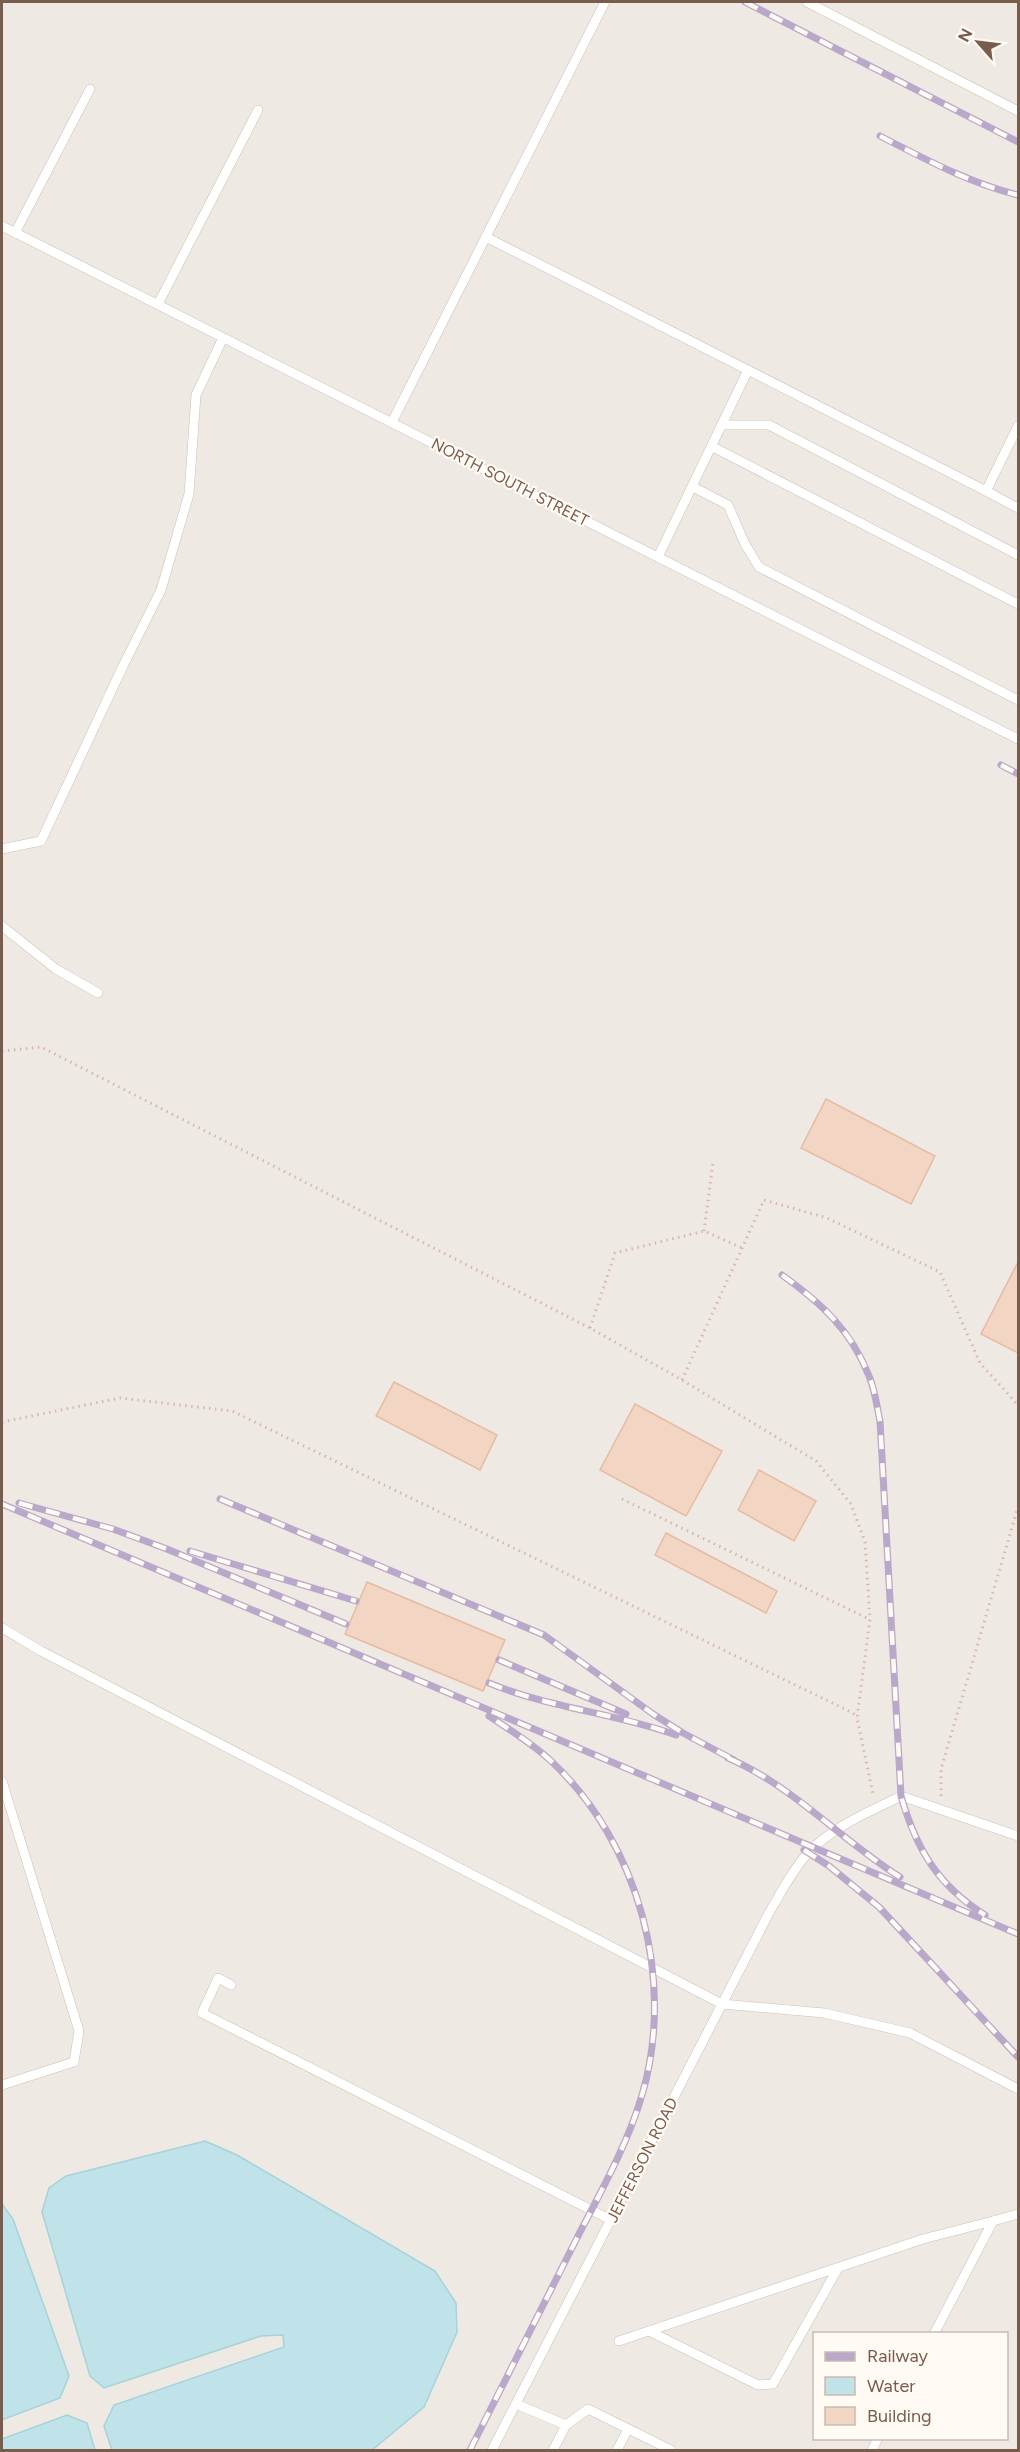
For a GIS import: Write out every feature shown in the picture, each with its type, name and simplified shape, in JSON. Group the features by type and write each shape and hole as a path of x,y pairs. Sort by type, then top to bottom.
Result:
{"lane":[{"path":"392,422 605,2"},
{"path":"807,2 1018,111"},
{"path":"15,233 90,89"},
{"path":"158,304 258,110"},
{"name":"NORTH SOUTH STREET","path":"2,226 1018,739"},
{"path":"486,237 1018,508"},
{"path":"2,849 42,841 161,590 189,494 196,395 223,338"},
{"path":"658,557 748,370"},
{"path":"723,425 769,425 1018,555"},
{"path":"986,491 1018,426"},
{"path":"712,447 1018,604"},
{"path":"693,487 728,505 745,544 759,567 1018,700"},
{"path":"2,926 56,969 98,993"},
{"path":"3,1632 722,2004 824,2013 910,2033 1018,2089"},
{"path":"2,1781 79,2031 74,2062 2,2085"},
{"name":"JEFFERSON ROAD","path":"492,2451 722,2004 794,1870 808,1852 836,1829 901,1796 940,1810"},
{"path":"940,1810 1018,1836"},
{"path":"231,1985 218,1978 202,2013 611,2220"},
{"path":"619,2341 924,2239 1018,2214"},
{"path":"935,2332 993,2222"},
{"path":"649,2331 758,2385 773,2384 838,2268"},
{"path":"516,2404 566,2425"},
{"path":"553,2451 566,2425 588,2409 671,2451"},
{"path":"617,2451 628,2429"}],"path":[{"path":"2,1051 41,1047 590,1328 682,1380 816,1461 851,1504 865,1542 870,1619 857,1718 876,1808"},
{"path":"704,1231 713,1162"},
{"path":"682,1380 764,1200 827,1218 940,1272 980,1363 1018,1405"},
{"path":"590,1328 615,1253 704,1231 742,1248"},
{"path":"2,1422 120,1398 232,1411 853,1713 857,1718"},
{"path":"622,1499 870,1619"},
{"path":"940,1810 941,1769 1018,1507"}],"shaded area":[{"path":"2,2 1018,2 1018,2450 2,2450"}],"water":[{"path":"205,2141 237,2155 435,2271 456,2303 457,2332 424,2407 372,2450 112,2450 104,2426 114,2405 284,2347 283,2335 261,2336 104,2388 90,2376 42,2212 49,2188 66,2176"},
{"path":"2,2204 13,2219 69,2376 60,2398 2,2420"},
{"path":"67,2415 87,2423 95,2450 2,2450 2,2439"}],"building":[{"path":"826,1099 935,1156 911,1204 801,1148"},
{"path":"1018,1262 1018,1353 981,1334"},
{"path":"394,1382 497,1435 480,1470 376,1416"},
{"path":"635,1404 722,1451 686,1516 600,1470"},
{"path":"759,1470 816,1501 794,1541 738,1510"},
{"path":"666,1533 777,1591 766,1613 655,1555"},
{"path":"367,1582 505,1640 483,1691 345,1634"}],"railway":[{"path":"745,2 1018,142"},
{"path":"880,136 965,177 1018,195"},
{"path":"1001,765 1018,774"},
{"path":"782,1275 810,1296 844,1331 862,1360 871,1381 880,1421 901,1796 914,1832 931,1864 954,1891 985,1915"},
{"path":"220,1499 544,1635 653,1714 734,1760"},
{"path":"19,1503 113,1529 167,1549 346,1624"},
{"path":"2,1504 1018,1934"},
{"path":"190,1551 356,1601"},
{"path":"499,1660 626,1714"},
{"path":"489,1683 535,1699 653,1727 676,1735"},
{"path":"470,2450 629,2133 642,2095 651,2051 654,2006 651,1960 642,1916 627,1872 607,1832 582,1794 551,1761 489,1716"},
{"path":"728,1758 774,1783 900,1877"},
{"path":"804,1850 829,1866 879,1907 1018,2057"}]}
